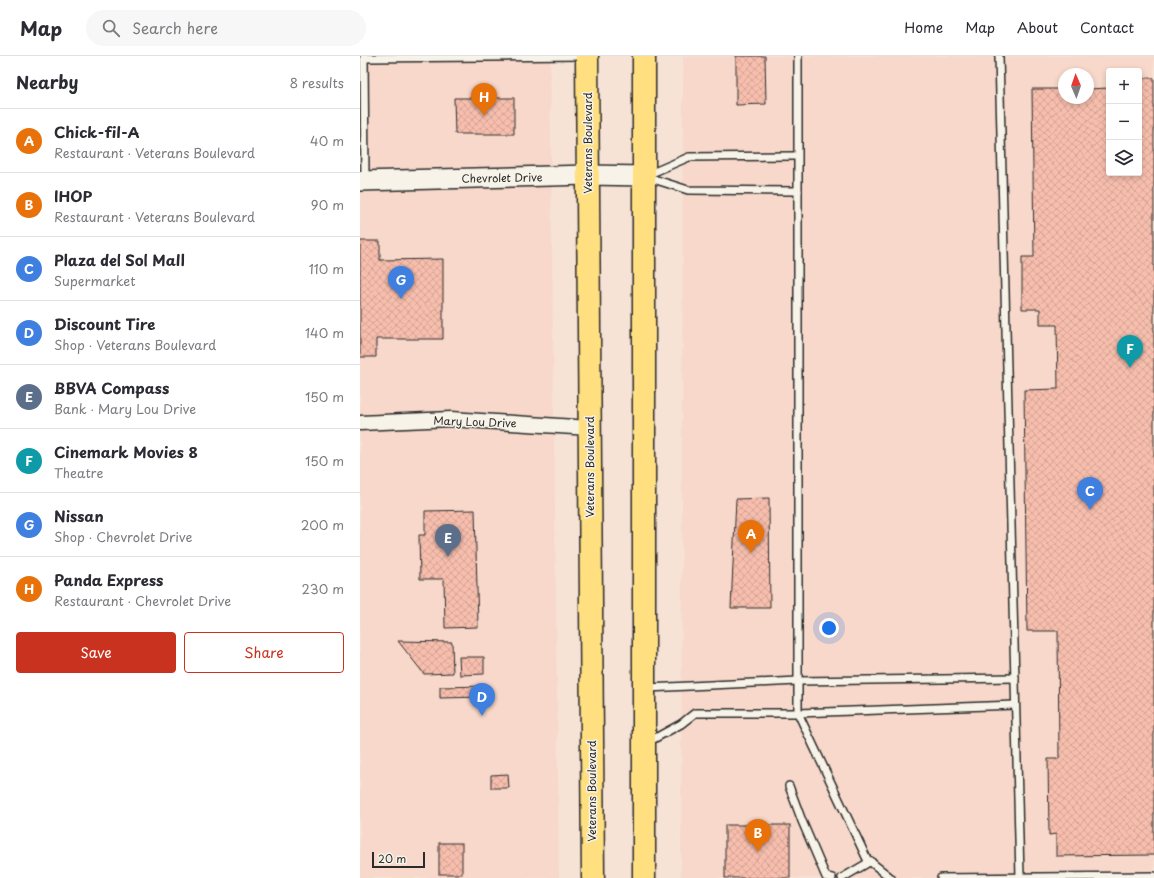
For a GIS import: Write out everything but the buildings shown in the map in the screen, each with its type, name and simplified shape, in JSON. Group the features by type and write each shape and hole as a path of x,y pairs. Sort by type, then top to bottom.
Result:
{"main road":[{"name":"Veterans Boulevard","path":"587,56 593,878"},
{"path":"644,56 644,878"},
{"name":"Chevrolet Drive","path":"362,181 645,176"}],"street":[{"name":"Mary Lou Drive","path":"360,423 451,419 590,428"}],"lane":[{"path":"362,181 364,57 587,56"},
{"path":"798,56 798,713 868,859 891,878"},
{"path":"999,56 1020,877"},
{"path":"645,176 689,157 798,156"},
{"path":"645,176 688,190 798,191"},
{"path":"644,688 798,681 1014,678"},
{"path":"644,744 682,724 696,713 798,713 1015,705"},
{"path":"789,786 819,864 826,877 832,878"},
{"path":"842,878 871,862"},
{"path":"941,878 1154,876"}],"shaded area":[{"path":"360,56 550,56 559,878 360,878"},
{"path":"683,56 1154,56 1154,878 681,878"}],"place":[{"name":"Panda Express","path":"484,116"},
{"name":"Nissan","path":"401,299"},
{"name":"Cinemark Movies 8","path":"1130,368"},
{"name":"Plaza del Sol Mall","path":"1090,510"},
{"name":"Chick-fil-A","path":"751,553"},
{"name":"BBVA Compass","path":"448,557"},
{"name":"Discount Tire","path":"482,716"},
{"name":"IHOP","path":"758,852"}]}
